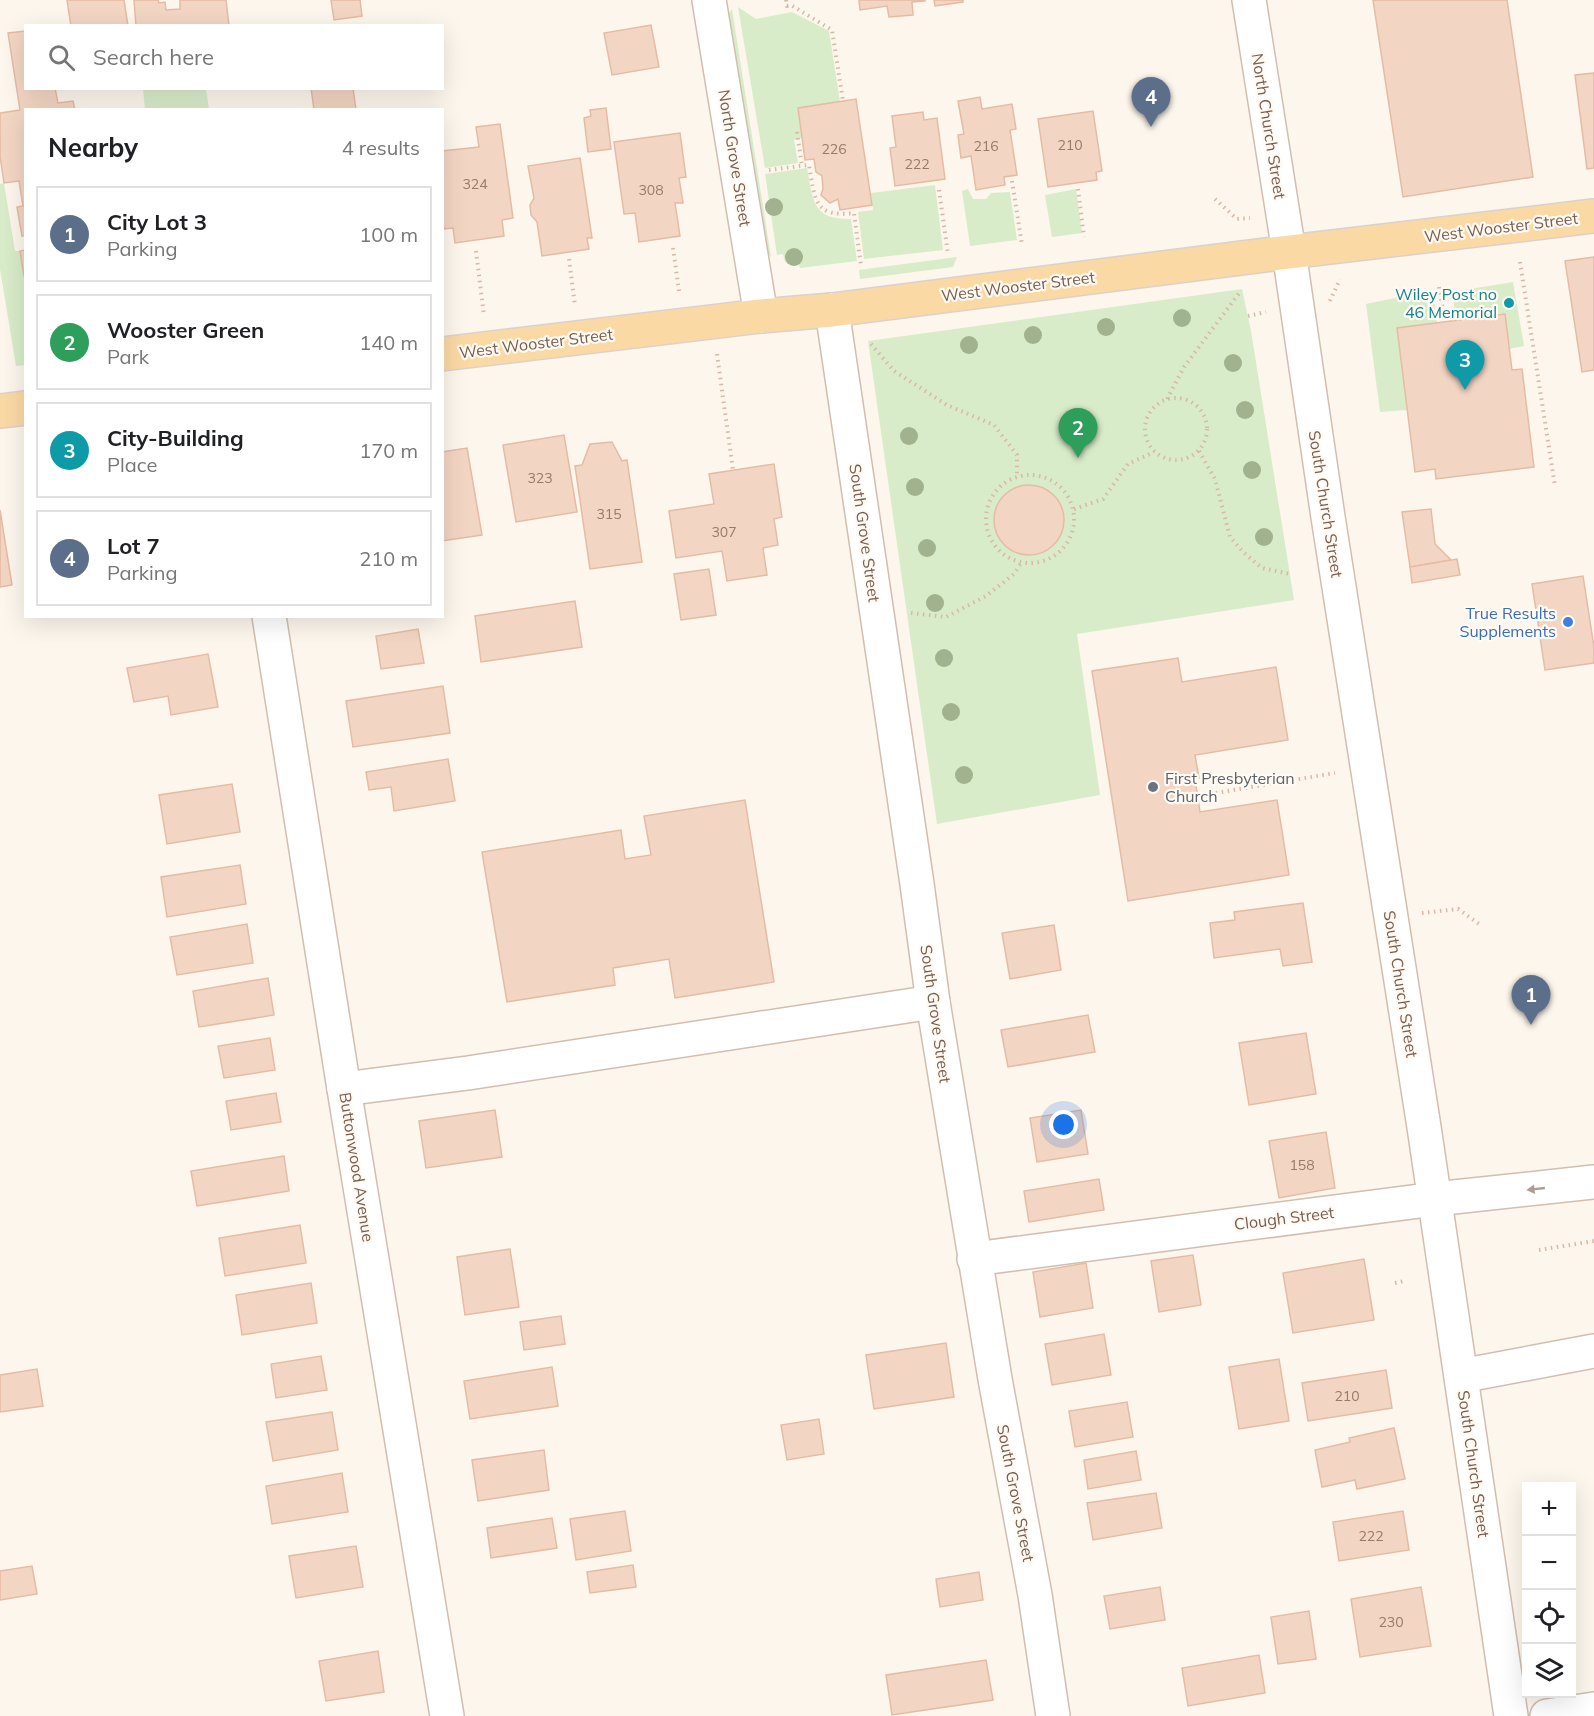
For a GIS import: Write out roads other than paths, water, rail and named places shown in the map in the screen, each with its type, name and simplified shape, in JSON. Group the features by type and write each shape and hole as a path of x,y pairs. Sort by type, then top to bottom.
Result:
{"main road":[{"name":"West Wooster Street","path":"444,354 762,316 832,310 1594,216"},
{"path":"0,411 24,408"}],"street":[{"name":"North Grove Street","path":"709,0 762,316"},
{"name":"North Church Street","path":"1249,0 1290,252"},
{"name":"South Church Street","path":"1290,252 1308,385 1435,1198 1511,1716"},
{"name":"South Grove Street","path":"832,310 933,1002 974,1259 1035,1595 1053,1716"},
{"name":"Buttonwood Avenue","path":"269,618 447,1716"},
{"path":"344,1089 468,1073 933,1002"},
{"name":"Clough Street","path":"974,1259 1435,1198 1594,1182"},
{"path":"1461,1376 1594,1351"},
{"path":"1547,1716 1594,1709"}],"place":[{"name":"Lot 7","path":"1151,127"},
{"name":"Wiley Post no 46 Memorial","path":"1509,303"},
{"name":"City-Building","path":"1465,390"},
{"name":"Wooster Green","path":"1078,458"},
{"name":"True Results Supplements","path":"1568,622"},
{"name":"First Presbyterian Church","path":"1153,787"},
{"name":"City Lot 3","path":"1531,1025"}]}
